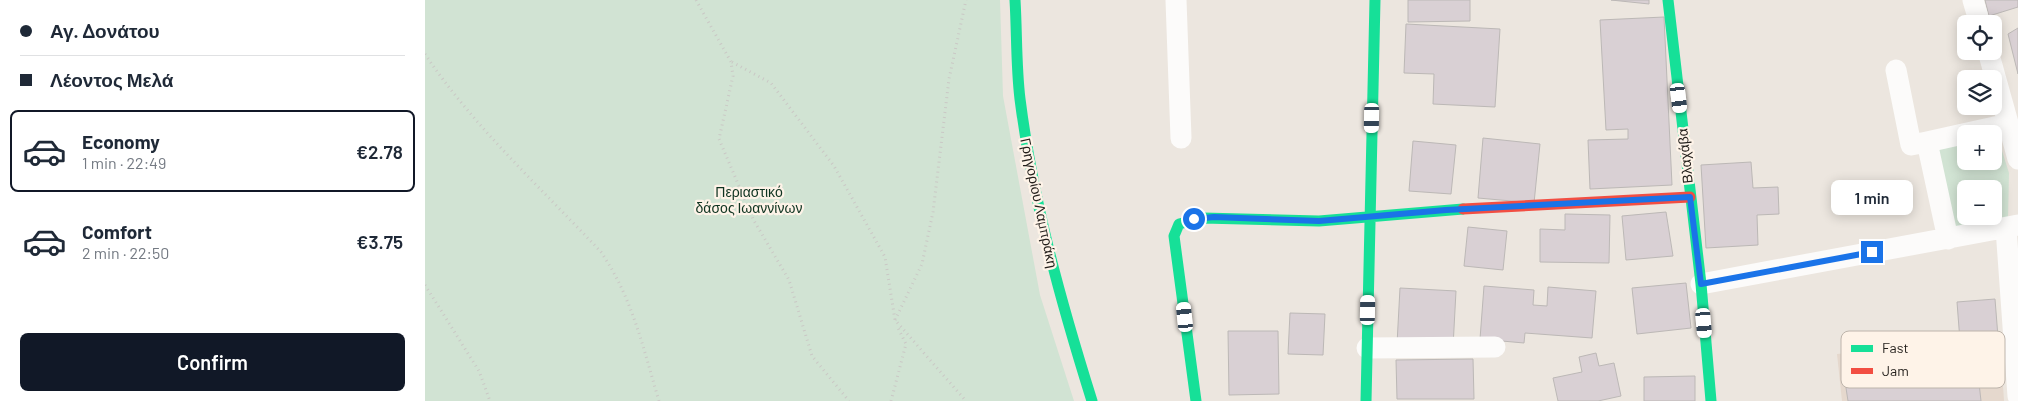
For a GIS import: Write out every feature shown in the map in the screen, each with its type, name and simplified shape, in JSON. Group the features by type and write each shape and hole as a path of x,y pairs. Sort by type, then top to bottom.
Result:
{"street":[{"name":"Γρηγορίου Λαμπράκη","path":"1015,0 1020,96 1028,153 1058,291 1092,401"},
{"path":"1176,0 1181,138"},
{"path":"1366,401 1375,0"},
{"name":"Βλαχάβα","path":"1668,0 1701,284 1711,401"},
{"path":"1973,0 1977,15"},
{"path":"1990,60 2018,159"},
{"path":"1896,70 1911,145 2008,124"},
{"path":"1927,142 1948,238"},
{"path":"1196,401 1174,236 1179,224 1203,218 1303,221 1446,210 1690,197"},
{"path":"1701,284 2012,226 2018,396"},
{"path":"1367,348 1495,347"}],"path":[{"path":"695,0 731,62 733,76 719,139 753,219 789,280 812,356 849,401"},
{"path":"895,320 922,264 933,212 949,79 966,0"},
{"path":"425,54 439,76 471,114 601,252 618,277 634,314 659,401"},
{"path":"731,62 771,83 833,166 885,257 895,320 906,344 891,401"},
{"path":"425,285 479,371 490,401"},
{"path":"895,320 966,401"}],"shaded area":[{"path":"1837,354 1841,354 1841,388 2003,388 2004,401 1842,401"}],"green space":[{"name":"Περιαστικό δάσος Ιωαννίνων","path":"425,0 1000,0 1003,96 1040,295 1074,401 425,401"},
{"path":"1957,141 1957,170 2002,170 2002,151 2009,173 2008,219 2002,220 2002,180 1957,180 1957,225 1976,225 1955,229 1936,146"}],"building":[{"path":"1408,0 1470,0 1470,21 1408,22"},
{"path":"1611,0 1649,0 1649,4"},
{"path":"1985,0 2018,0 2018,7 1989,15"},
{"path":"1664,17 1672,185 1590,189 1588,140 1628,139 1628,129 1606,130 1600,20"},
{"path":"1406,24 1500,29 1495,107 1433,104 1434,74 1404,73"},
{"path":"2018,28 2018,74 2008,34"},
{"path":"1483,138 1540,144 1534,203 1478,198"},
{"path":"1413,141 1456,145 1451,194 1409,191"},
{"path":"1751,162 1753,188 1778,187 1779,214 1757,215 1758,245 1706,248 1701,165"},
{"path":"1666,212 1673,256 1626,260 1622,216"},
{"path":"1565,214 1610,215 1609,263 1540,262 1540,229 1565,230"},
{"path":"1468,227 1507,231 1503,270 1464,266"},
{"path":"1686,283 1691,328 1637,334 1632,288"},
{"path":"1484,286 1534,290 1533,305 1547,306 1548,287 1596,291 1592,338 1525,333 1524,343 1480,339"},
{"path":"1400,288 1456,291 1453,347 1397,344"},
{"path":"1995,299 1998,331 1959,331 1957,302"},
{"path":"1290,313 1325,314 1323,355 1288,354"},
{"path":"1228,331 1278,331 1279,394 1229,395"},
{"path":"1596,353 1599,366 1614,363 1621,396 1598,401 1558,401 1553,378 1582,372 1579,357"},
{"path":"1473,359 1474,399 1397,399 1396,360"},
{"path":"1695,376 1695,401 1644,401 1644,377"},
{"path":"1846,388 1980,388 1981,401 1848,401"}],"traffic: fast":[{"path":"1015,0 1020,99 1032,176 1049,252 1069,327 1092,401"},
{"path":"1366,401 1375,0"},
{"path":"1668,0 1701,284 1711,401"},
{"path":"1196,401 1174,236 1179,224 1203,218 1319,221 1463,209"}],"traffic: jam":[{"path":"1463,209 1690,197"}],"route":[{"path":"1194,219 1214,217 1271,221 1319,221 1446,210 1690,197 1701,284 1872,252"}]}
